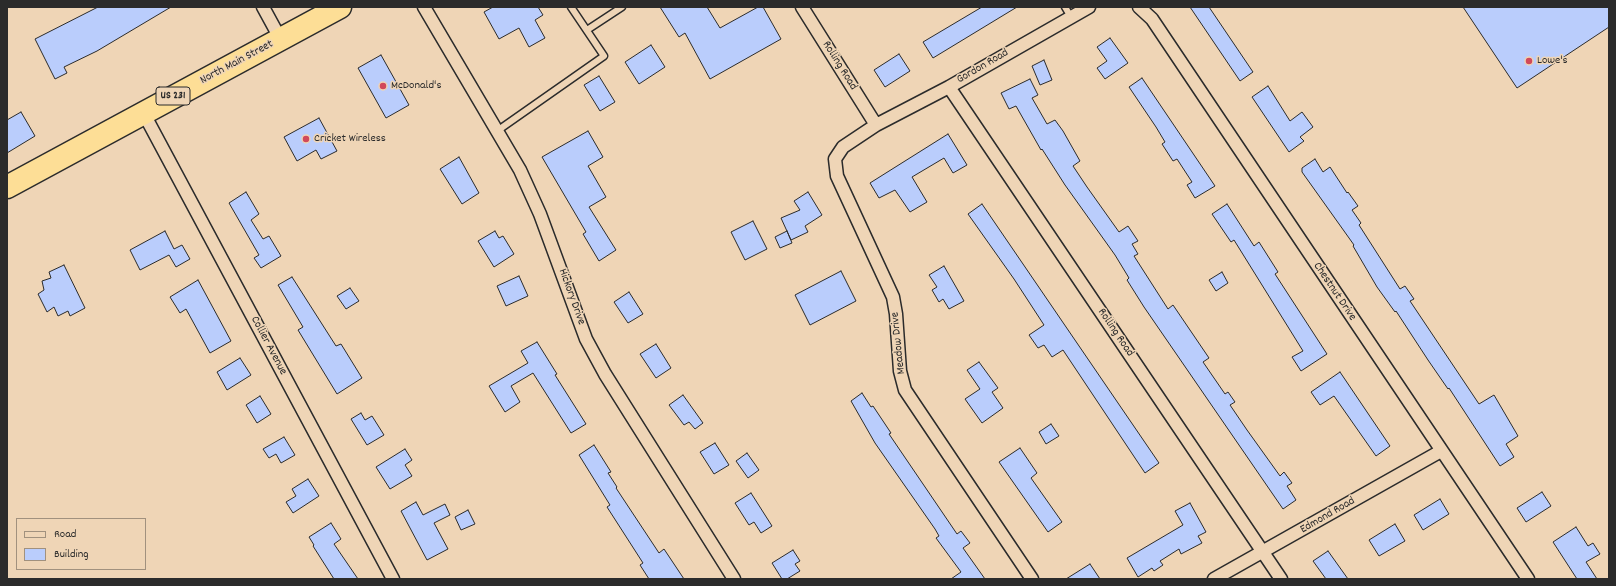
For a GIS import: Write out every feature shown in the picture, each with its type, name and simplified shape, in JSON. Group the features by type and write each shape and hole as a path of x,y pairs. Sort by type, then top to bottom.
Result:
{"highway":[{"name":"North Main Street","path":"7,187 143,112 281,40 340,7"}],"street":[{"path":"263,7 281,40"},
{"name":"Hickory Drive","path":"424,7 520,170 540,214 586,339 605,374 734,579"},
{"name":"Rolling Road","path":"802,7 876,125"},
{"name":"Chestnut Drive","path":"1139,7 1152,19 1441,452 1528,579"},
{"name":"Gordon Road","path":"876,125 949,87 1068,12 1087,8"},
{"name":"Rolling Road","path":"949,87 1281,579"},
{"name":"Collier Avenue","path":"143,112 393,579"},
{"name":"Meadow Drive","path":"876,125 843,147 835,159 837,176 894,298 900,371 905,390 1032,579"},
{"name":"Edmond Road","path":"1214,579 1263,553 1441,452"}],"lane":[{"path":"497,131 604,56 571,7"},
{"path":"587,30 622,7"}],"building":[{"path":"98,7 171,7 97,51 64,67 67,73 55,79 35,39"},
{"path":"493,7 538,7 543,15 535,20 545,38 529,47 519,28 499,39 484,12"},
{"path":"660,7 707,7 720,28 758,7 763,7 781,39 710,79 685,33 679,37"},
{"path":"982,7 1017,7 933,58 923,42"},
{"path":"1190,7 1209,7 1253,72 1240,81"},
{"name":"Lowe's","path":"1463,7 1609,7 1609,27 1517,88"},
{"path":"1110,38 1128,63 1105,79 1097,68 1107,61 1097,47"},
{"path":"651,45 665,67 639,84 625,62"},
{"path":"899,54 910,71 885,87 874,70"},
{"name":"McDonald's","path":"381,55 409,105 386,118 358,68"},
{"path":"1044,60 1052,80 1040,85 1032,66"},
{"path":"599,76 615,102 600,111 584,85"},
{"path":"1142,78 1215,186 1195,198 1187,185 1192,182 1177,159 1173,161 1162,144 1165,142 1129,87"},
{"path":"1030,79 1038,95 1032,98 1047,124 1055,120 1080,161 1073,166 1119,232 1128,226 1138,241 1132,244 1138,254 1134,256 1168,309 1173,305 1209,358 1203,362 1225,394 1228,392 1235,402 1230,405 1247,430 1280,476 1284,472 1292,483 1287,486 1296,500 1283,509 1144,307 1127,280 1129,278 1115,255 1065,185 1042,149 1041,150 1016,106 1009,109 1001,93"},
{"path":"1268,86 1290,121 1302,112 1313,127 1300,137 1304,141 1289,152 1252,97"},
{"path":"21,112 35,136 7,153 7,120"},
{"path":"319,118 337,151 321,159 316,150 297,161 284,137"},
{"path":"588,131 603,157 588,166 606,197 589,207 616,250 599,261 583,234 586,232 542,157"},
{"path":"948,134 967,165 953,173 944,158 912,177 927,202 910,212 895,190 879,198 870,183"},
{"path":"459,157 479,193 462,204 440,169"},
{"path":"1315,159 1323,172 1330,167 1347,193 1348,192 1358,206 1352,210 1361,223 1359,225 1400,289 1405,286 1414,299 1410,301 1479,404 1494,395 1518,436 1506,444 1514,457 1500,466 1449,388 1448,389 1428,360 1396,311 1395,312 1377,287 1353,246 1354,245 1302,172 1302,168"},
{"path":"246,192 259,214 251,220 263,239 269,236 281,256 261,268 254,258 259,255 229,203"},
{"path":"808,192 822,215 805,226 808,232 791,240 781,218 800,210 794,201"},
{"path":"982,204 1159,463 1145,473 1063,350 1052,357 1044,345 1038,348 1029,335 1044,325 1014,279 968,214"},
{"path":"1227,204 1254,246 1259,242 1278,272 1275,274 1327,354 1301,371 1292,357 1303,351 1234,240 1231,242 1212,214"},
{"path":"753,221 767,249 745,260 731,232"},
{"path":"165,231 174,249 182,245 190,259 176,267 169,255 140,270 130,250"},
{"path":"495,231 499,238 503,236 514,254 494,267 478,241"},
{"path":"787,231 792,243 780,248 775,237"},
{"path":"64,265 85,308 70,316 68,311 58,316 54,307 47,312 38,294 44,290 42,281 51,278 49,272"},
{"path":"944,266 964,301 949,309 943,299 939,302 932,290 937,287 929,275"},
{"path":"841,271 856,301 810,325 795,295"},
{"path":"1222,272 1228,283 1216,291 1209,280"},
{"path":"519,276 528,296 506,306 497,286"},
{"path":"292,277 336,346 341,344 362,378 337,394 298,330 303,327 278,285"},
{"path":"198,280 231,341 210,353 186,309 180,313 170,297"},
{"path":"350,288 359,301 346,309 337,296"},
{"path":"629,292 643,314 628,323 614,302"},
{"path":"537,342 557,374 555,375 586,424 571,433 533,373 511,386 520,402 505,412 489,386 528,363 521,351"},
{"path":"656,344 671,368 656,378 640,354"},
{"path":"240,358 251,375 227,390 217,372"},
{"path":"979,362 998,388 992,392 1003,408 982,423 965,399 980,389 967,370"},
{"path":"1340,372 1390,446 1376,456 1334,396 1320,405 1311,392"},
{"path":"862,393 871,407 873,406 891,433 889,434 957,534 961,531 970,543 963,548 985,579 951,579 961,572 936,538 939,536 935,529 875,443 851,401"},
{"path":"683,395 703,423 695,429 689,422 684,425 669,405"},
{"path":"260,396 271,414 257,423 246,405"},
{"path":"361,413 365,420 372,416 384,435 367,445 351,419"},
{"path":"1051,424 1059,436 1046,444 1039,432"},
{"path":"284,437 295,455 281,463 276,454 269,458 263,449"},
{"path":"715,443 729,465 714,474 700,452"},
{"path":"594,445 611,472 608,473 617,487 616,488 659,553 664,549 684,579 649,579 640,565 643,563 607,507 610,505 579,455"},
{"path":"1020,448 1037,473 1031,478 1062,522 1048,532 999,462"},
{"path":"405,449 412,460 405,465 412,476 390,489 376,467"},
{"path":"747,453 759,470 748,478 736,461"},
{"path":"308,479 319,496 293,513 286,502 296,496 292,489"},
{"path":"1542,492 1551,506 1526,522 1517,508"},
{"path":"751,493 772,526 761,533 754,522 749,525 735,503"},
{"path":"1440,499 1449,514 1423,530 1414,515"},
{"path":"416,502 423,515 445,504 450,515 434,523 448,549 427,560 401,511"},
{"path":"1190,503 1206,532 1198,536 1202,543 1181,554 1179,549 1160,561 1163,565 1154,571 1152,568 1138,577 1127,558 1183,525 1175,511"},
{"path":"468,510 475,524 461,530 455,517"},
{"path":"331,523 341,539 334,544 358,579 334,579 313,546 314,545 309,537"},
{"path":"1395,524 1405,541 1379,556 1369,540"},
{"path":"1576,527 1588,546 1593,543 1600,554 1586,562 1597,579 1577,579 1553,542"},
{"path":"793,550 800,561 795,564 800,571 787,579 782,579 772,563"},
{"path":"1328,551 1348,579 1326,579 1313,561"},
{"path":"1090,564 1100,579 1066,579"}],"place":[{"name":"Lowe's","path":"1529,61"},
{"name":"McDonald's","path":"383,86"},
{"name":"Cricket Wireless","path":"306,139"}]}
